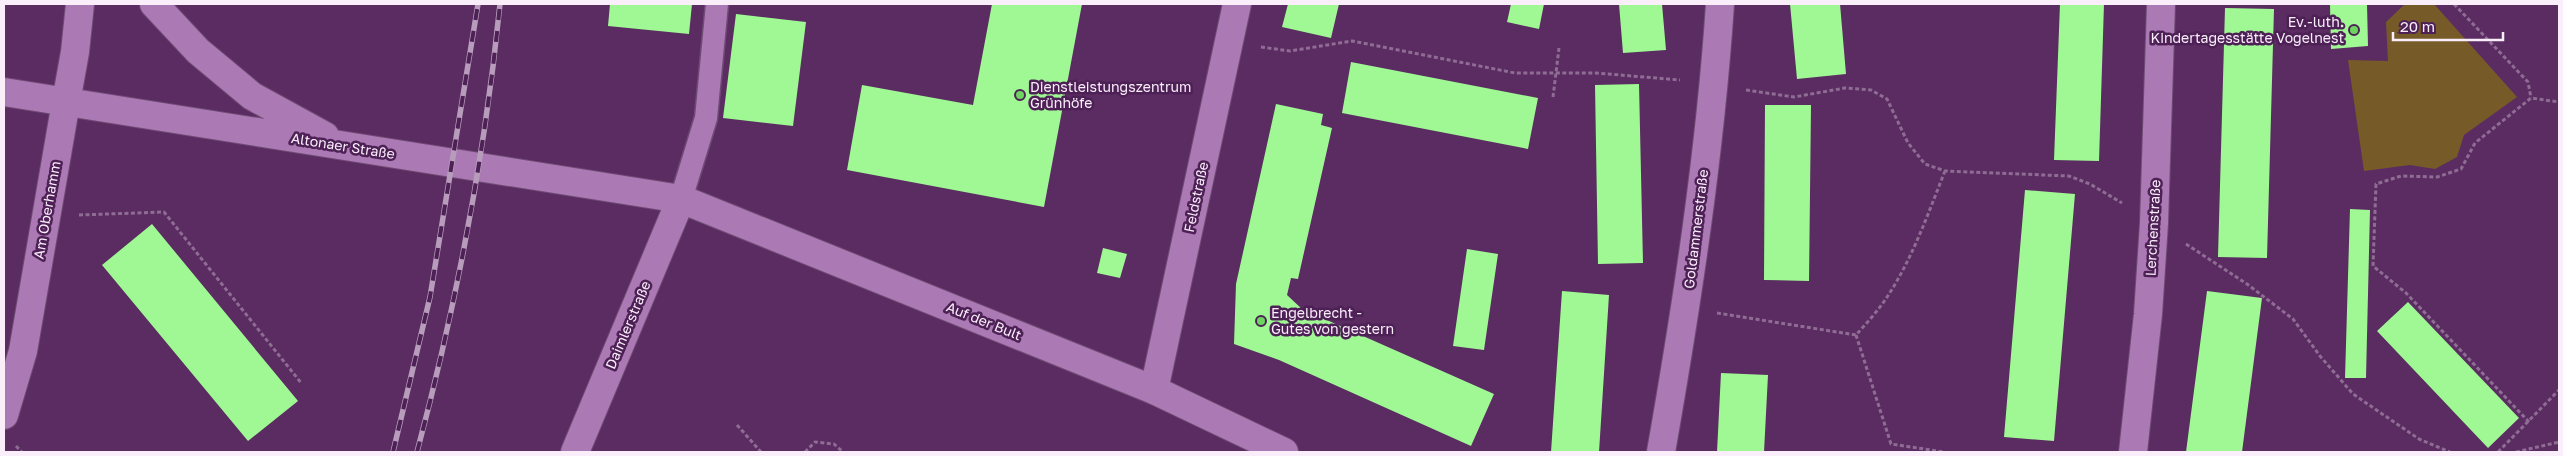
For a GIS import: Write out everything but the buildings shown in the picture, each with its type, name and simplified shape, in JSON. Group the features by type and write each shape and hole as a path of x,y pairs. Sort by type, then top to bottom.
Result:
{"street":[{"name":"Am Oberhamm","path":"4,414 23,351 75,52 80,4"},
{"path":"154,4 198,51 252,96 341,145"},
{"name":"Feldstraße","path":"1154,390 1237,4"},
{"name":"Goldammerstraße","path":"1661,452 1686,308 1715,85 1720,4"},
{"name":"Lerchenstraße","path":"2133,452 2148,314 2154,223 2161,4"},
{"name":"Altonaer Straße","path":"4,92 681,199"},
{"name":"Auf der Bult","path":"681,199 1154,390 1284,452"},
{"name":"Daimlerstraße","path":"575,452 681,199"}],"lane":[{"path":"681,199 706,118 716,4"}],"path":[{"path":"2454,4 2528,82 2531,98"},
{"path":"1553,97 1559,48"},
{"path":"2529,422 2406,293 2373,266 2376,184 2401,176 2437,177 2461,168 2475,142 2531,98 2559,102"},
{"path":"1856,335 1882,304 1899,277 1915,247 1946,171"},
{"path":"46,216 164,212 302,384"},
{"path":"2154,223 2247,284 2293,320 2320,356 2353,394 2419,438 2450,452"},
{"path":"1686,308 1856,335"},
{"path":"1856,335 1891,444 1944,452"},
{"path":"2498,452 2559,390"},
{"path":"737,425 761,452"},
{"path":"805,452 815,442 834,444 843,452"},
{"path":"2516,452 2559,442"}],"shaded area":[{"path":"2405,4 2434,4 2517,97 2464,135 2457,157 2435,169 2410,165 2364,171 2348,60 2388,61 2386,22"}],"railway":[{"path":"393,452 430,297 478,4"},
{"path":"417,452 444,342 468,230 486,117 500,4"}],"place":[{"name":"Ev.-luth. Kindertagesstätte Vogelnest","path":"2354,30"},
{"name":"Dienstleistungszentrum Grünhöfe","path":"1020,95"},
{"name":"Engelbrecht - Gutes von gestern","path":"1261,321"}]}
